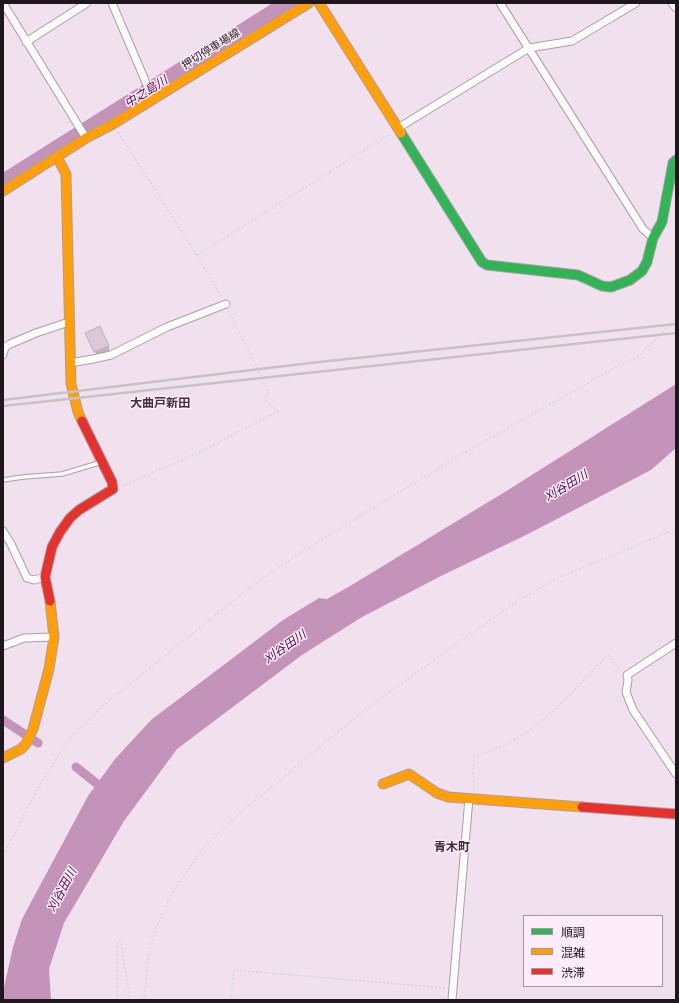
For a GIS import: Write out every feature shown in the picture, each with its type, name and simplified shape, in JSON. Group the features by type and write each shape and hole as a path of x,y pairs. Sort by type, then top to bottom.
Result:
{"street":[{"path":"3,3 86,138"},
{"path":"26,42 88,3"},
{"path":"112,3 153,99"},
{"name":"押切停車場線","path":"3,191 86,138 113,124 309,3"},
{"path":"319,3 482,262 487,265 526,268 578,275 602,286 611,287 630,280 642,271 647,262 653,238 662,222 673,163 676,160"},
{"path":"500,3 643,229 653,238"},
{"path":"398,128 528,48 572,41 636,3"},
{"path":"672,3 676,8"},
{"path":"3,758 16,752 26,744 33,729 49,669 54,638 52,610 45,577 52,548 60,532 70,518 79,510 113,489 112,482 78,412 71,384 66,174 57,157"},
{"path":"70,363 111,355 167,327 226,304"},
{"path":"3,355 5,347 10,344 36,333 69,322"},
{"path":"3,531 11,544 27,578 34,580 45,577"},
{"path":"3,646 24,638 54,638"},
{"path":"676,643 627,675 628,681 626,692 633,710 676,774"},
{"path":"383,784 409,774 437,792 448,797 676,814"},
{"path":"452,1000 469,798"}],"lane":[{"path":"3,480 62,474 102,462"}],"path":[{"path":"113,124 226,304 268,390 264,400 278,411 198,453 113,489"},
{"path":"196,256 398,128"},
{"path":"3,855 40,784 66,743 76,732 106,703 247,590 285,563 474,447 618,366 638,357 676,319"},
{"path":"144,1000 148,958 156,929 174,889 206,845 240,813 367,708 516,602 562,576 676,529"},
{"path":"469,798 474,793 474,757 506,744 524,734 552,714 608,655 628,681"},
{"path":"116,1000 117,942 120,941 130,1000"},
{"path":"231,1000 234,970 453,989"}],"water":[{"name":"刈谷田川","path":"676,384 676,448 651,470 528,534 439,577 362,617 302,655 177,749 124,821 64,923 49,969 51,1000 3,1000 3,992 13,947 22,919 88,796 115,759 151,720 283,620 319,598 327,599 350,586 508,490"}],"building":[{"path":"100,326 109,346 94,352 85,333"}],"waterway":[{"name":"中之島川","path":"3,182 288,3"},
{"path":"3,720 38,743"},
{"path":"76,767 106,791"}],"railway":[{"path":"3,400 310,363 676,324"},
{"path":"3,406 676,333"}],"traffic: fast":[{"path":"401,133 482,262 487,265 578,275 602,286 611,287 630,280 642,271 647,262 653,238 662,222 673,163 676,160"}],"traffic: slow":[{"path":"3,191 86,138 113,124 309,3"},
{"path":"319,3 401,133"},
{"path":"57,157 66,174 71,384 78,412 82,421"},
{"path":"3,758 21,749 26,744 33,729 49,669 54,637 50,601"},
{"path":"383,784 409,774 437,793 448,797 582,807"}],"traffic: jam":[{"path":"50,601 45,577 52,547 60,532 70,518 79,510 113,489 112,482 82,421"},
{"path":"582,807 676,814"}],"district":[{"name":"大曲戸新田","path":"160,403"},
{"name":"青木町","path":"452,847"}]}
